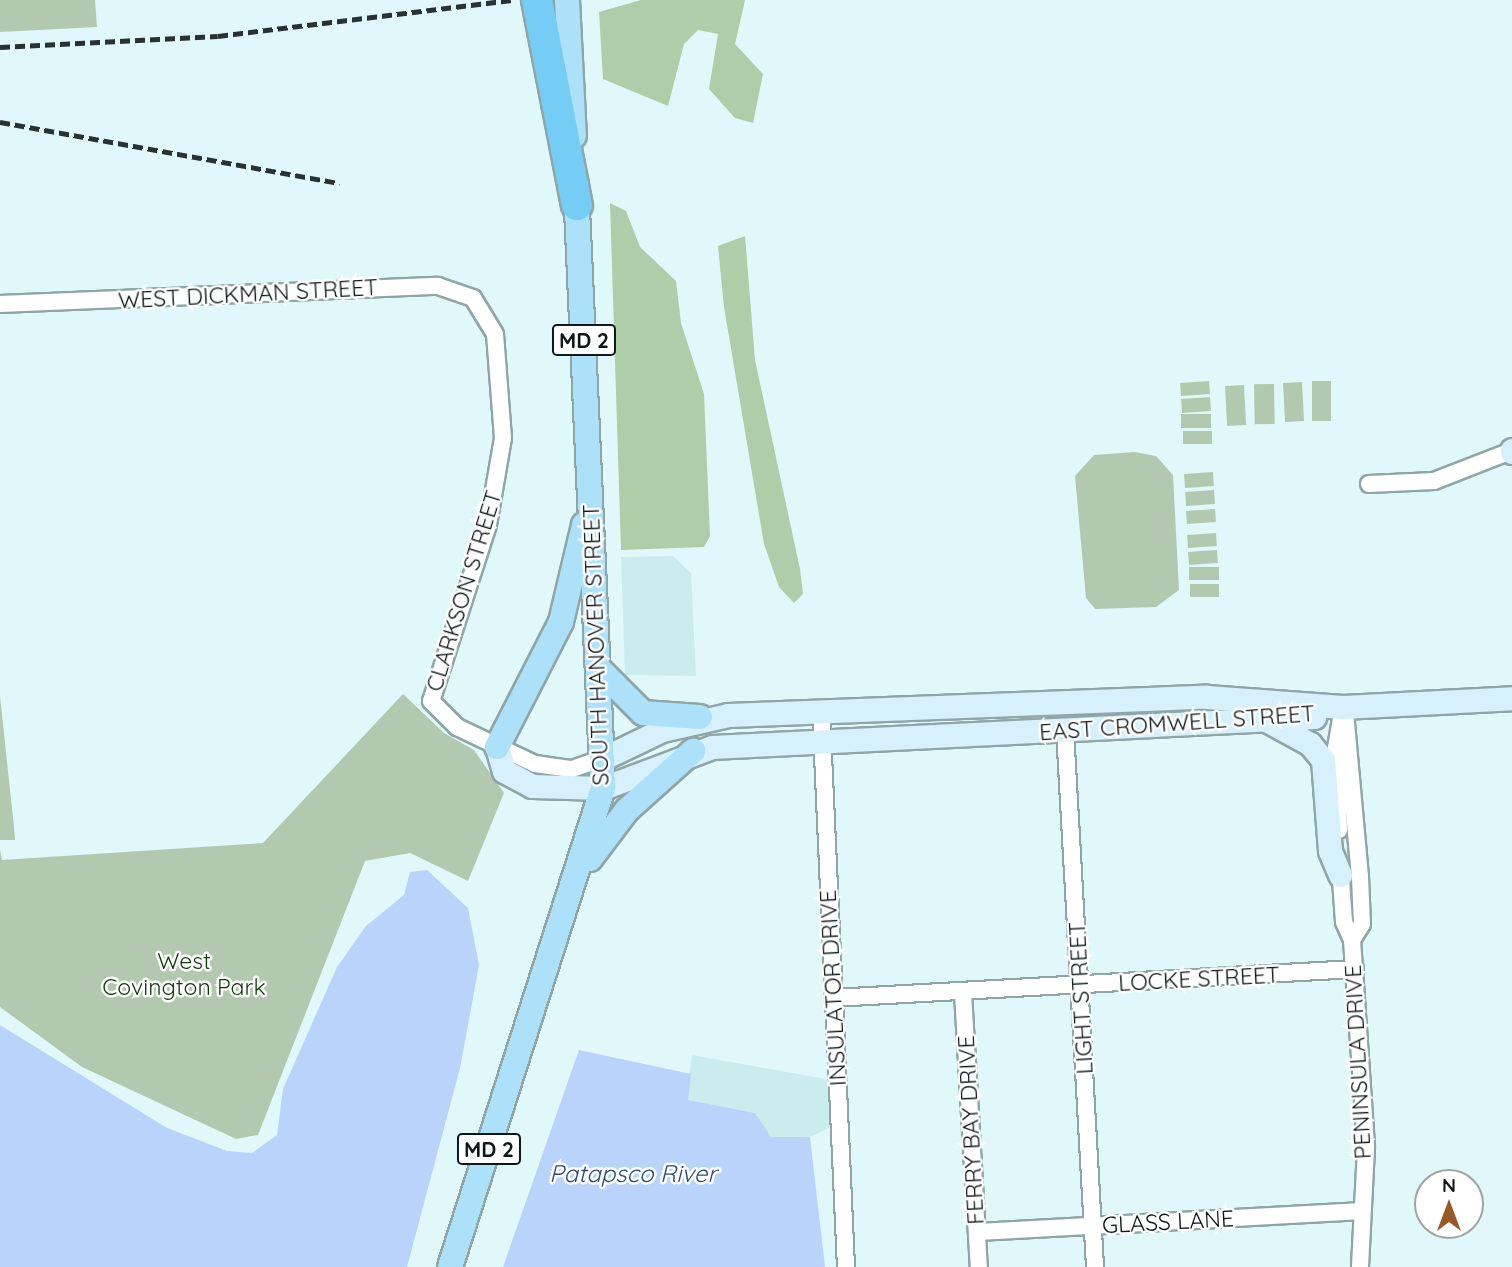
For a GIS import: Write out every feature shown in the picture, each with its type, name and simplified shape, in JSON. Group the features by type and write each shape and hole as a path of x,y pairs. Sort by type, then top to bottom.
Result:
{"highway":[{"path":"537,0 577,205"}],"main road":[{"name":"SOUTH HANOVER STREET","path":"450,1267 579,874 603,788 601,671 567,0"},
{"path":"497,747 565,612 591,476"},
{"path":"601,671 643,713 700,717"},
{"path":"579,874 627,810 693,751"}],"street":[{"name":"WEST DICKMAN STREET","path":"0,304 438,286 473,298 487,314"},
{"name":"CLARKSON STREET","path":"487,314 503,400 498,479 431,701 457,727 497,747"},
{"path":"1369,484 1453,476 1512,451"},
{"name":"EAST CROMWELL STREET","path":"604,758 700,717 821,710 1207,697 1343,707"},
{"path":"1343,707 1512,698"},
{"name":"EAST CROMWELL STREET","path":"603,788 693,751 1316,717 1343,707"},
{"name":"PENINSULA DRIVE","path":"1343,707 1336,748 1340,876 1344,922 1352,940 1355,969 1366,1149 1359,1211 1360,1267"},
{"name":"PENINSULA DRIVE","path":"1343,707 1360,877 1362,924 1352,940"},
{"name":"INSULATOR DRIVE","path":"821,710 846,1267"},
{"path":"1266,720 1310,744 1323,760 1330,851 1340,876"},
{"name":"LIGHT STREET","path":"1065,730 1095,1267"},
{"path":"497,747 555,769 604,758"},
{"path":"497,747 505,771 533,786 603,788"},
{"name":"LOCKE STREET","path":"833,998 963,993 1355,969"},
{"name":"FERRY BAY DRIVE","path":"963,993 979,1267"},
{"name":"GLASS LANE","path":"977,1232 1359,1211"}],"shaded area":[{"path":"673,556 691,573 696,676 625,675 621,557"},
{"path":"692,1055 831,1080 835,1125 810,1137 770,1137 755,1113 686,1100"}],"green space":[{"path":"0,0 95,0 97,27 0,32"},
{"path":"641,0 745,0 735,44 763,74 753,123 735,118 709,89 718,34 698,30 684,44 668,106 603,79 599,12"},
{"path":"610,203 626,211 640,247 676,281 681,323 704,394 710,536 704,547 621,550"},
{"path":"745,236 755,360 800,569 803,594 794,603 779,587 764,544 724,307 718,246"},
{"path":"1209,381 1210,394 1181,396 1180,383"},
{"path":"1312,381 1331,381 1331,421 1312,421"},
{"path":"1302,382 1304,421 1285,422 1283,383"},
{"path":"1254,384 1274,384 1275,424 1255,424"},
{"path":"1244,385 1246,425 1227,426 1225,386"},
{"path":"1210,397 1211,411 1182,413 1181,399"},
{"path":"1181,414 1211,414 1211,428 1181,428"},
{"path":"1183,431 1212,431 1212,444 1183,444"},
{"path":"1134,452 1156,456 1173,475 1179,590 1156,607 1095,609 1086,598 1075,476 1094,455"},
{"path":"1213,472 1214,486 1185,488 1184,474"},
{"path":"1214,490 1215,504 1186,506 1185,492"},
{"path":"1215,509 1216,522 1187,524 1186,511"},
{"path":"1216,533 1217,546 1188,548 1187,535"},
{"path":"1217,550 1218,563 1189,565 1188,552"},
{"path":"1189,567 1219,567 1219,580 1189,580"},
{"path":"1190,584 1219,584 1219,597 1190,597"},
{"name":"West Covington Park","path":"403,694 444,733 474,750 504,793 468,881 410,853 365,861 258,1135 236,1139 82,1067 0,1007 0,849 2,860 263,843"},
{"path":"0,696 14,827 15,840 0,840"}],"water":[{"path":"427,870 468,908 479,965 460,1068 407,1267 0,1267 0,1025 167,1128 227,1151 252,1153 277,1135 283,1089 337,967 366,926 404,895 410,872"},
{"name":"Patapsco River","path":"579,1050 691,1074 688,1100 755,1113 771,1137 810,1137 825,1267 503,1267"}],"railway":[{"path":"0,47 218,36 511,0"},
{"path":"0,122 340,183"}]}
